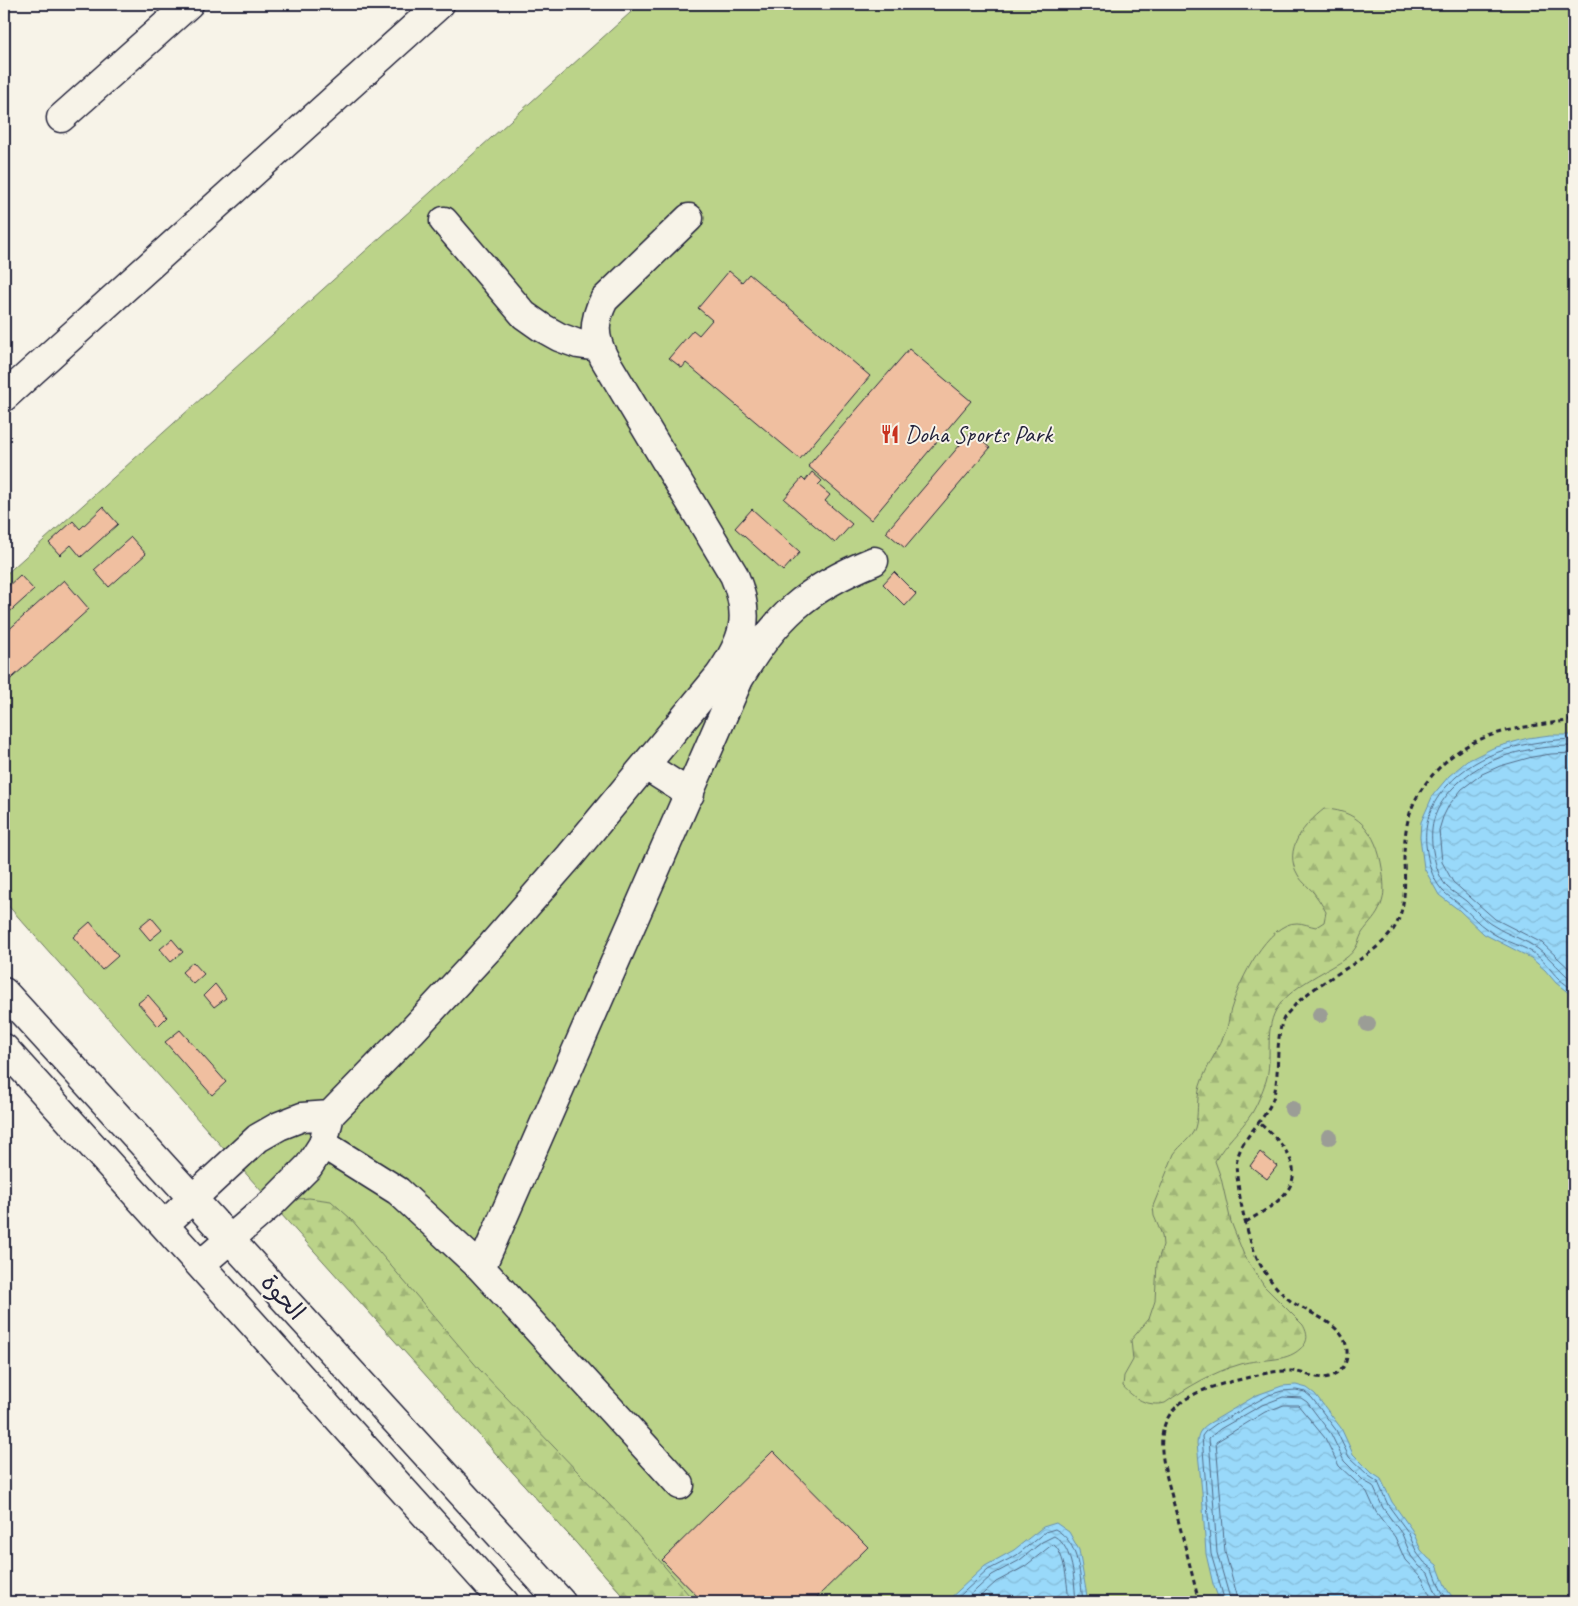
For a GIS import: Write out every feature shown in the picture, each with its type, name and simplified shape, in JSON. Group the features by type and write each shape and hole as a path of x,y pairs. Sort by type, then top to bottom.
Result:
{"street":[{"path":"61,118 189,4"},
{"path":"4,397 440,4"},
{"path":"200,1265 296,1181 309,1166 323,1144 330,1115 492,945 570,856 646,766 729,662 738,647 743,631 744,612 742,593 734,575 598,347 595,335 599,311 604,300 689,218"},
{"path":"444,222 524,315 559,337 578,344 598,347"},
{"path":"481,1268 739,679 755,651 774,626 796,605 820,587 846,572 874,561"},
{"path":"646,766 690,794"},
{"name":"الحوة","path":"4,992 561,1602"},
{"name":"الحوة","path":"4,1048 504,1602"},
{"path":"164,1225 258,1138 279,1126 302,1117 330,1115"},
{"path":"323,1144 398,1191 481,1268 680,1485"}],"path":[{"path":"1199,1602 1164,1467 1162,1439 1165,1423 1174,1408 1190,1396 1226,1383 1264,1374 1290,1371 1322,1378 1330,1377 1342,1369 1346,1363 1348,1352 1345,1342 1330,1323 1286,1298 1262,1267 1254,1252 1239,1192 1237,1160 1245,1142 1273,1099 1278,1071 1278,1045 1284,1018 1297,1003 1338,972 1362,959 1383,941 1395,927 1403,900 1406,822 1413,802 1422,787 1456,752 1506,730 1574,720"},
{"path":"1246,1222 1276,1202 1287,1192 1292,1183 1293,1170 1283,1145 1259,1123"},
{"path":"1460,1602 1462,1597"}],"green space":[{"path":"640,4 1574,4 1574,1602 629,1602 4,901 4,576"},
{"path":"1324,809 1349,815 1367,829 1378,850 1381,862 1384,890 1382,901 1377,913 1362,933 1352,953 1294,990 1276,1010 1270,1027 1269,1063 1266,1081 1252,1113 1223,1148 1215,1161 1231,1222 1244,1255 1264,1286 1303,1325 1307,1335 1306,1341 1300,1349 1287,1356 1272,1360 1248,1362 1231,1367 1201,1380 1165,1403 1147,1403 1132,1395 1123,1386 1124,1376 1133,1360 1131,1340 1149,1319 1155,1301 1157,1263 1163,1245 1162,1235 1154,1216 1153,1206 1174,1154 1195,1128 1199,1091 1203,1079 1227,1028 1231,1009 1241,983 1256,955 1276,932 1286,925 1299,923 1316,927 1324,922 1326,912 1314,893 1298,875 1293,856 1294,847 1303,830"},
{"path":"309,1198 331,1201 351,1219 479,1369 628,1524 695,1602 629,1602 280,1213 298,1199"}],"water":[{"path":"1550,735 1574,735 1574,997 1556,983 1531,958 1484,934 1459,910 1439,895 1424,868 1420,837 1421,822 1433,795 1449,776 1467,761 1493,748 1528,738"},
{"path":"1296,1385 1307,1388 1315,1394 1341,1428 1353,1454 1372,1473 1381,1479 1392,1502 1412,1530 1421,1550 1437,1565 1446,1588 1456,1602 1220,1602 1213,1584 1206,1554 1197,1443 1199,1434 1208,1424 1257,1395 1282,1386"},
{"path":"1056,1523 1069,1532 1079,1550 1088,1602 946,1602 985,1566 1014,1550 1043,1527"}],"building":[{"path":"729,271 742,282 749,274 870,376 800,459 686,363 682,368 669,358 693,330 699,335 712,320 698,308"},
{"name":"Doha Sports Park","path":"909,349 971,401 871,520 808,466"},
{"path":"971,432 990,448 905,548 886,532"},
{"path":"812,472 822,481 818,485 830,495 825,501 852,524 835,543 784,499 802,478 805,481"},
{"path":"103,507 118,524 81,557 71,545 60,555 49,543 73,521 80,529"},
{"path":"752,509 800,552 783,571 735,528"},
{"path":"131,537 146,554 109,587 94,570"},
{"path":"894,572 916,594 905,606 883,584"},
{"path":"20,575 34,590 4,617 4,590"},
{"path":"64,580 89,609 4,685 4,634"},
{"path":"151,917 162,930 150,940 139,927"},
{"path":"90,922 118,956 102,970 73,937"},
{"path":"172,939 183,952 171,962 160,949"},
{"path":"193,962 204,974 193,984 182,972"},
{"path":"215,984 226,998 214,1007 204,995"},
{"path":"148,995 167,1017 158,1026 138,1003"},
{"path":"180,1030 226,1082 212,1095 165,1042"},
{"path":"1260,1152 1277,1166 1267,1179 1250,1166"},
{"path":"773,1451 868,1547 812,1602 703,1602 662,1560"}],"place":[{"name":"Doha Sports Park","path":"890,434"}]}
